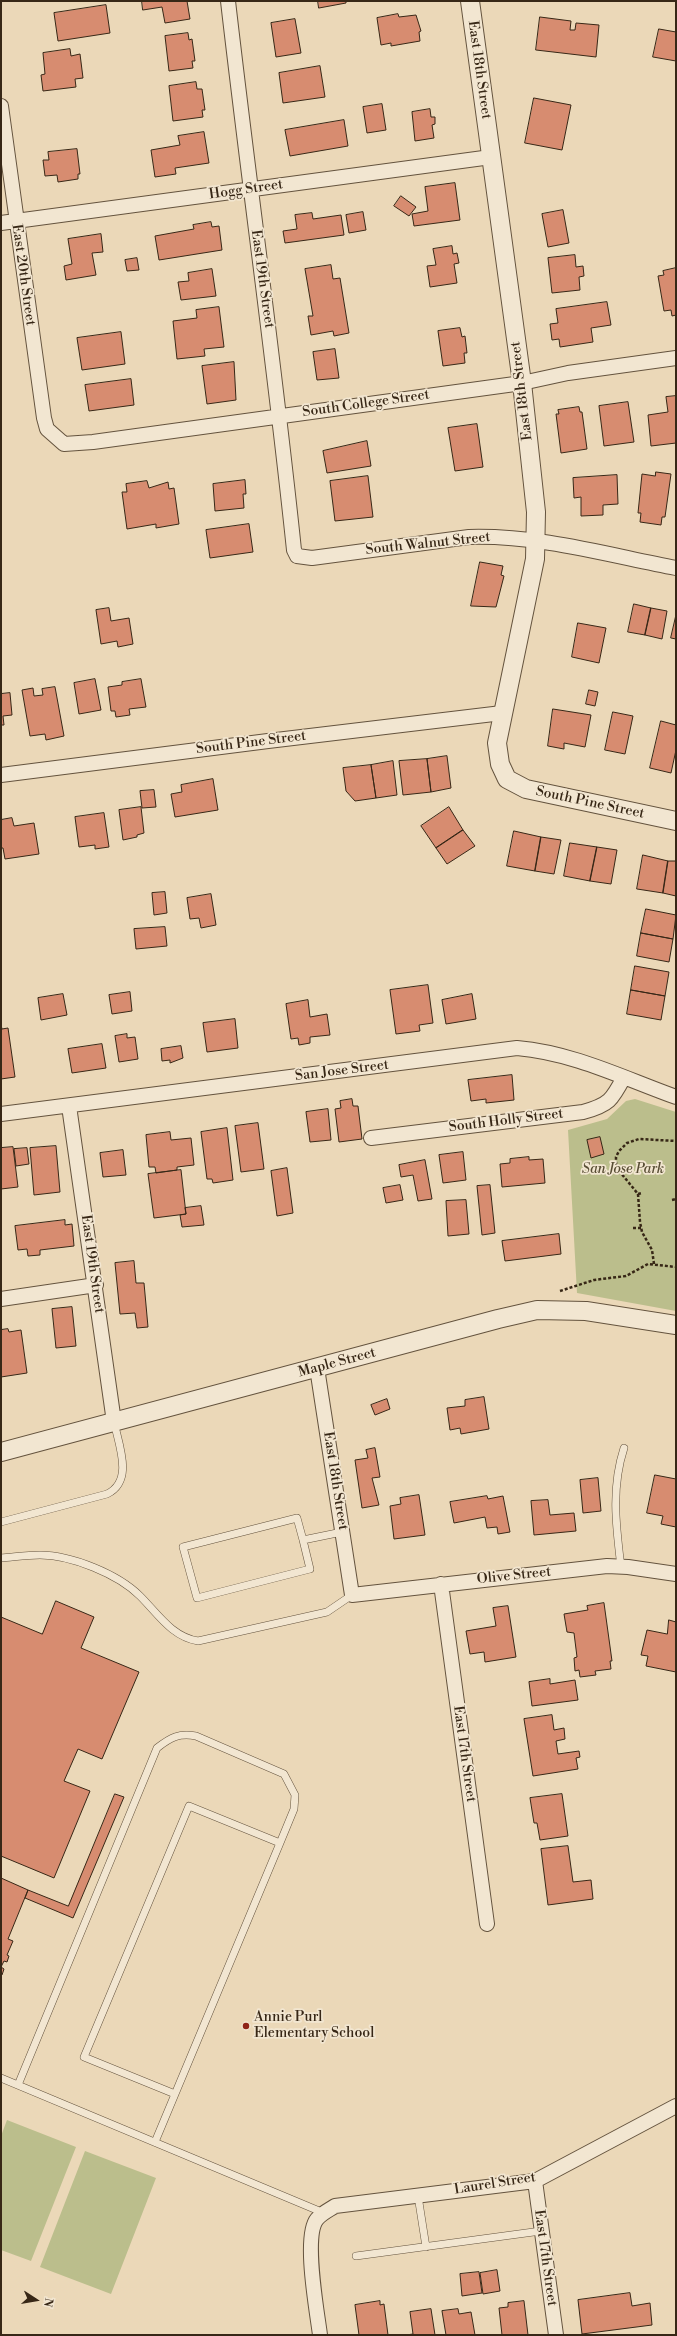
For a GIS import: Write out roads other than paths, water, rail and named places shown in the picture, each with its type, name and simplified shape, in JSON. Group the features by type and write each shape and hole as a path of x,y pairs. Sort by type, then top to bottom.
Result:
{"street":[{"name":"East 19th Street","path":"228,1 250,190 280,416 294,550 297,556"},
{"name":"East 18th Street","path":"470,1 490,157 522,382 536,512 535,559 497,743 500,764 507,779"},
{"name":"East 20th Street","path":"1,106 44,418 47,429 56,439"},
{"name":"Hogg Street","path":"1,223 490,157"},
{"name":"South College Street","path":"56,439 64,444 81,443 522,382 568,373 676,358"},
{"name":"South Walnut Street","path":"297,556 312,558 469,537 491,536 536,540 676,568"},
{"name":"South Pine Street","path":"1,775 268,741 502,714"},
{"name":"South Pine Street","path":"507,779 526,789 542,794 676,821"},
{"name":"San Jose Street","path":"1,1114 517,1048 556,1053 676,1097"},
{"name":"South Holly Street","path":"371,1138 583,1112 602,1107 612,1099 624,1077"},
{"name":"East 19th Street","path":"69,1106 96,1286 114,1422"},
{"path":"1,1299 96,1286"},
{"name":"Maple Street","path":"1,1452 498,1318 537,1310 586,1311 676,1325"},
{"name":"East 18th Street","path":"317,1368 352,1595"},
{"name":"Olive Street","path":"352,1595 607,1566 676,1574"},
{"name":"East 17th Street","path":"441,1584 487,1924"},
{"name":"Laurel Street","path":"324,2213 335,2206 535,2181 676,2106"},
{"name":"East 17th Street","path":"535,2181 556,2335"},
{"path":"320,2335 310,2250 316,2219 324,2213"}],"lane":[{"path":"1,1522 107,1494 117,1488 124,1474 114,1422"},
{"path":"621,1567 615,1494 617,1468 624,1448"},
{"path":"297,1518 303,1540 310,1569 197,1598 183,1547 297,1518"},
{"path":"303,1540 342,1532"},
{"path":"1,1558 41,1554 75,1560 114,1577 139,1594 173,1631 185,1640 198,1642 327,1612 352,1595"},
{"path":"18,2085 158,1748 169,1738 182,1734 196,1736 284,1774 295,1795 294,1809 155,2142"},
{"path":"175,2094 84,2057 189,1806 280,1843"},
{"path":"1,2078 324,2213"},
{"path":"418,2196 426,2246"},
{"path":"356,2256 541,2231"}],"place":[{"name":"Annie Purl Elementary School","path":"246,2026"}],"park label":[{"name":"San Jose Park","path":"623,1170"}]}
